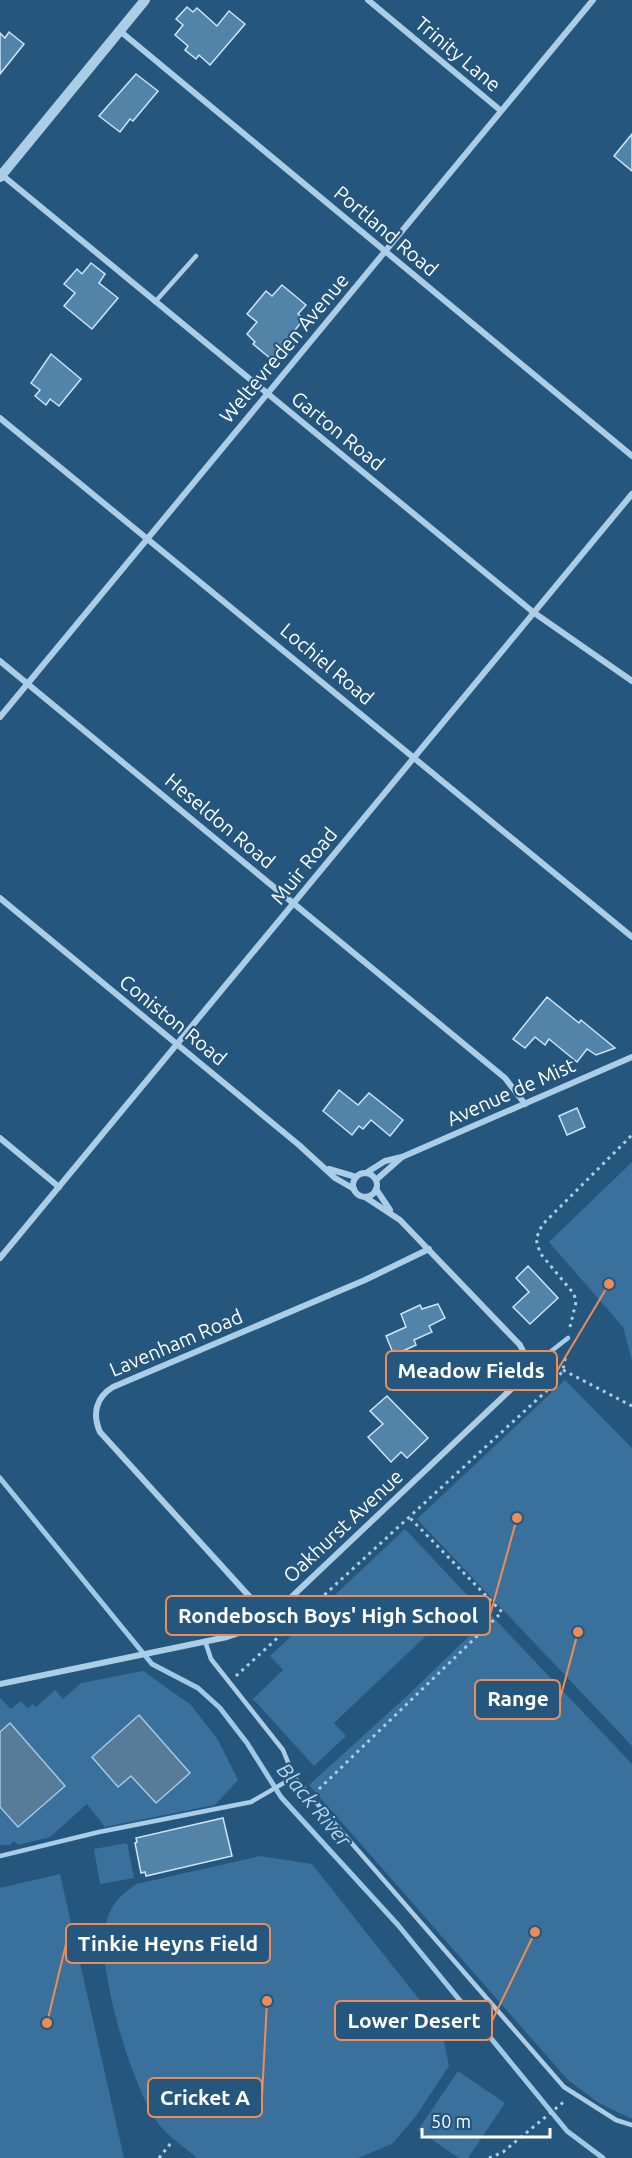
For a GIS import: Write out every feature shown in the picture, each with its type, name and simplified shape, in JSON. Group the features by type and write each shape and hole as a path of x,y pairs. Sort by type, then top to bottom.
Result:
{"street":[{"path":"1,176 144,0"},
{"name":"Trinity Lane","path":"368,0 500,110"},
{"name":"Weltevreden Avenue","path":"0,717 593,0"},
{"name":"Portland Road","path":"120,31 632,456"},
{"name":"Garton Road","path":"1,176 533,612 632,681"},
{"name":"Lochiel Road","path":"0,418 149,537 632,937"},
{"name":"Muir Road","path":"0,1258 632,494"},
{"name":"Heseldon Road","path":"0,661 505,1078 525,1104"},
{"name":"Coniston Road","path":"0,898 326,1167 341,1182 354,1190"},
{"name":"Avenue de Mist","path":"366,1173 385,1161 402,1157 632,1057"},
{"path":"0,1138 59,1187"},
{"name":"Avenue de Mist","path":"376,1180 402,1157"},
{"name":"Coniston Road","path":"326,1167 356,1177"},
{"path":"365,1197 372,1195 376,1189 376,1180 366,1173 356,1177 354,1190 365,1197 392,1213"},
{"path":"376,1189 392,1213 520,1345 528,1361"},
{"name":"Lavenham Road","path":"268,1617 100,1432 96,1411 99,1401 113,1387 354,1284 429,1249"},
{"name":"Oakhurst Avenue","path":"0,1683 205,1641 244,1631 268,1617 521,1382 528,1370 528,1361"}],"lane":[{"path":"155,302 196,256"},
{"path":"528,1361 545,1356 568,1338"},
{"path":"205,1641 211,1659 228,1683 283,1750 294,1777 564,2087 616,2120 632,2125"},
{"path":"0,1856 260,1797 294,1777"}],"path":[{"path":"563,1370 632,1406"},
{"path":"311,1797 502,1612 409,1517"},
{"path":"489,2158 502,2152 560,2106"},
{"path":"159,2158 171,2143"}],"shaded area":[{"path":"632,1162 632,1361 623,1327 549,1242"},
{"path":"565,1380 632,1448 632,1746 417,1519"},
{"path":"405,1529 468,1596 334,1723 346,1736 314,1766 253,1699 283,1670 270,1656"},
{"path":"491,1615 632,1764 632,2119 599,2103 568,2080 309,1785 406,1697"},
{"path":"143,1671 191,1705 218,1740 238,1780 215,1805 105,1827 87,1804 50,1837 18,1845 14,1841 10,1845 0,1845 0,1698 11,1709 21,1701 27,1708 33,1704 36,1707 55,1690 63,1699 81,1683"},
{"path":"139,1715 190,1773 156,1803 131,1776 118,1787 92,1757"},
{"path":"10,1723 65,1786 18,1827 0,1807 0,1732"},
{"path":"127,1843 134,1878 100,1884 94,1849"},
{"path":"260,1856 312,1864 441,2027 449,2066 416,2116 392,2144 358,2158 197,2158 162,2128 151,2112 129,2061 106,1971 105,1927 113,1907 125,1892 137,1884"},
{"path":"60,1874 124,2158 0,2158 0,1888"},
{"path":"458,2071 505,2103 468,2158 459,2158 418,2130"}],"building":[{"path":"187,7 193,12 197,8 217,26 229,11 245,24 210,65 199,55 196,59 185,50 188,46 175,35 183,25 176,19"},
{"path":"9,32 24,44 0,74 0,33 5,38"},
{"path":"136,74 158,91 133,121 130,119 120,132 99,116"},
{"path":"632,134 632,171 614,156"},
{"path":"91,263 105,274 99,283 118,298 92,329 64,306 75,293 64,284 77,269 82,274"},
{"path":"282,285 306,305 298,314 304,319 271,359 253,344 255,342 247,334 257,322 247,314 266,291 272,296"},
{"path":"51,354 81,379 59,406 50,399 46,405 35,396 40,390 31,383"},
{"path":"547,997 579,1023 581,1020 615,1048 596,1055 587,1049 577,1062 549,1039 545,1045 535,1037 525,1048 513,1039"},
{"path":"339,1090 358,1105 369,1093 403,1120 390,1136 371,1120 363,1129 359,1126 352,1135 323,1111"},
{"path":"577,1108 585,1127 567,1135 559,1116"},
{"path":"528,1266 558,1298 530,1324 513,1307 529,1292 516,1278"},
{"path":"438,1304 445,1318 429,1326 432,1332 414,1340 416,1345 394,1355 386,1336 406,1327 401,1314 420,1305 422,1309"},
{"path":"387,1396 428,1438 407,1458 401,1452 391,1462 368,1437 383,1424 370,1411"},
{"path":"223,1818 232,1856 146,1876 145,1872 141,1873 136,1838"}],"waterway":[{"name":"Black River","path":"0,1478 152,1664 198,1688 220,1708 247,1743 281,1797 398,1925 567,2131 603,2158"}],"place":[{"name":"Meadow Fields","path":"609,1284"},
{"name":"Rondebosch Boys' High School","path":"517,1518"},
{"name":"Range","path":"578,1632"},
{"name":"Lower Desert","path":"535,1932"},
{"name":"Cricket A","path":"267,2001"},
{"name":"Tinkie Heyns Field","path":"47,2023"}]}
